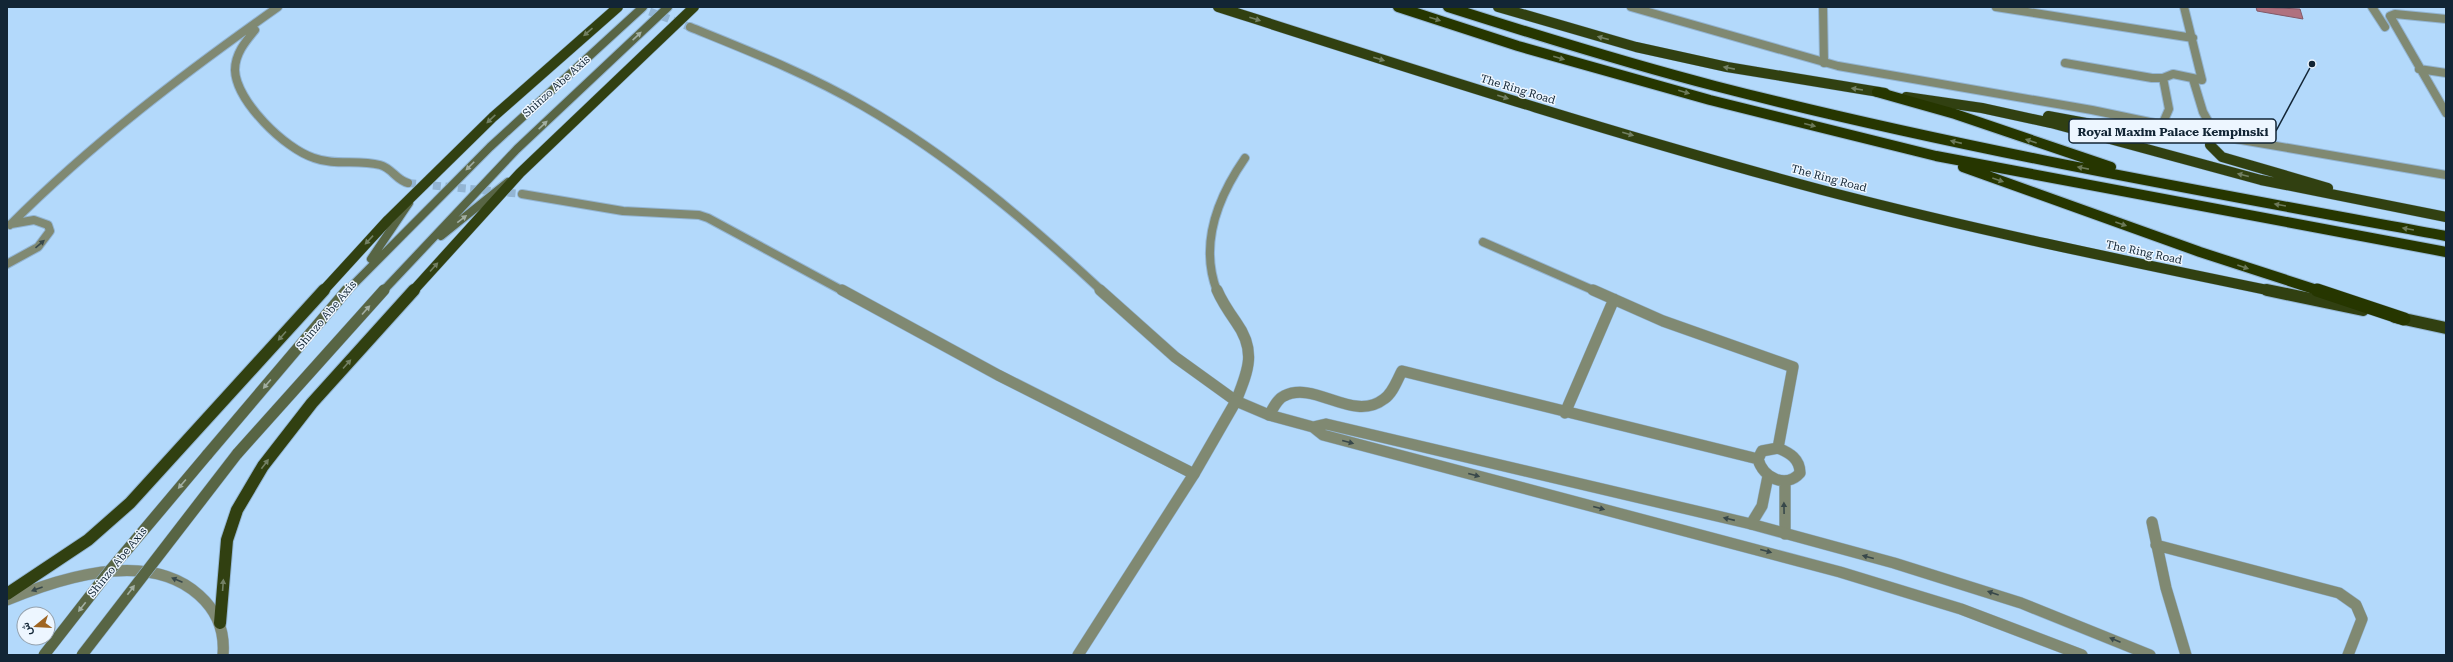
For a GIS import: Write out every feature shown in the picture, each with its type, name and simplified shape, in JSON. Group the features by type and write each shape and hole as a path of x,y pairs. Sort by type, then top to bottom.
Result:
{"highway":[{"path":"7,594 88,540 130,503 356,255 414,194 499,112 618,7"},
{"path":"220,624 227,540 237,510 253,481 312,403 520,173 685,12 694,7"},
{"name":"The Ring Road","path":"1218,7 1560,115 1823,190 2040,243 2446,328"},
{"path":"1398,7 1518,46 1710,100 1936,156 2446,252"},
{"path":"1448,7 1721,88 1979,147 2176,186 2446,236"},
{"path":"1498,7 1570,29 1721,66 2008,113 2074,119 2140,133 2153,131 2164,123"},
{"path":"1877,92 1955,114 2052,148 2176,186"},
{"path":"2008,113 2051,123 2261,180 2354,200 2446,217"},
{"path":"2213,132 2209,142 2210,148 2222,157 2322,186 2354,200"},
{"path":"1936,156 2200,252 2404,319"}],"main road":[{"path":"601,22 625,7"},
{"name":"Shinzo Abe Axis","path":"44,655 116,563 358,278 490,147 643,7"},
{"name":"Shinzo Abe Axis","path":"82,655 237,454 410,261 517,149 668,7"},
{"path":"410,261 520,173"},
{"path":"358,278 414,194"}],"street":[{"path":"263,7 275,9"},
{"path":"1631,7 1824,63 2092,110 2446,175"},
{"path":"1823,7 1824,63"},
{"path":"1996,7 2193,38"},
{"path":"2065,63 2163,78 2174,74 2200,80 2203,77 2184,7"},
{"path":"2372,7 2385,27"},
{"path":"275,9 244,42 236,60 236,83 249,104 282,139 305,156 324,162 382,165 391,170 399,181 408,184"},
{"path":"8,226 48,187 109,133 275,9"},
{"path":"2446,19 2395,14 2390,16 2419,69 2446,112"},
{"path":"690,27 812,79 867,108 925,145 1010,208 1071,262 1166,352 1236,401 1269,415 1313,427 1323,435 1840,572 1974,614 2082,655"},
{"path":"2419,69 2446,73"},
{"path":"2163,78 2170,110 2164,123"},
{"path":"2193,79 2203,112 2213,132"},
{"path":"2213,132 2446,169"},
{"path":"1078,655 1194,474 1236,401 1246,375 1249,349 1243,331 1216,290 1211,274 1210,251 1213,221 1221,198 1245,158"},
{"path":"522,194 618,210 689,212 708,218 998,375 1194,474"},
{"path":"7,264 37,248 46,239 50,231 48,225 40,221 26,221 8,226"},
{"path":"1483,242 1674,325 1793,367 1778,448"},
{"path":"1565,413 1614,299"},
{"path":"1269,415 1283,397 1294,393 1355,406 1374,405 1388,396 1402,371 1565,413 1758,459"},
{"path":"1313,427 1326,424 1751,524 1978,588 2065,619 2150,655"},
{"path":"1778,448 1794,456 1801,468 1798,476 1785,481 1768,476 1760,468 1758,459 1762,451 1778,448"},
{"path":"1751,524 1762,506 1768,476"},
{"path":"1785,481 1785,534"},
{"path":"2152,522 2156,545 2186,655"},
{"path":"2156,545 2339,593 2356,605 2362,619 2348,655"},
{"path":"7,600 67,579 92,574 138,572 158,574 191,587 204,597 214,609 220,624 223,655"}],"shaded area":[{"path":"2256,7 2300,9 2303,19 2257,11"}],"tunnel":[{"path":"638,7 690,27"},
{"path":"408,183 522,194"}],"place":[{"name":"Royal Maxim Palace Kempinski","path":"2312,64"}]}
